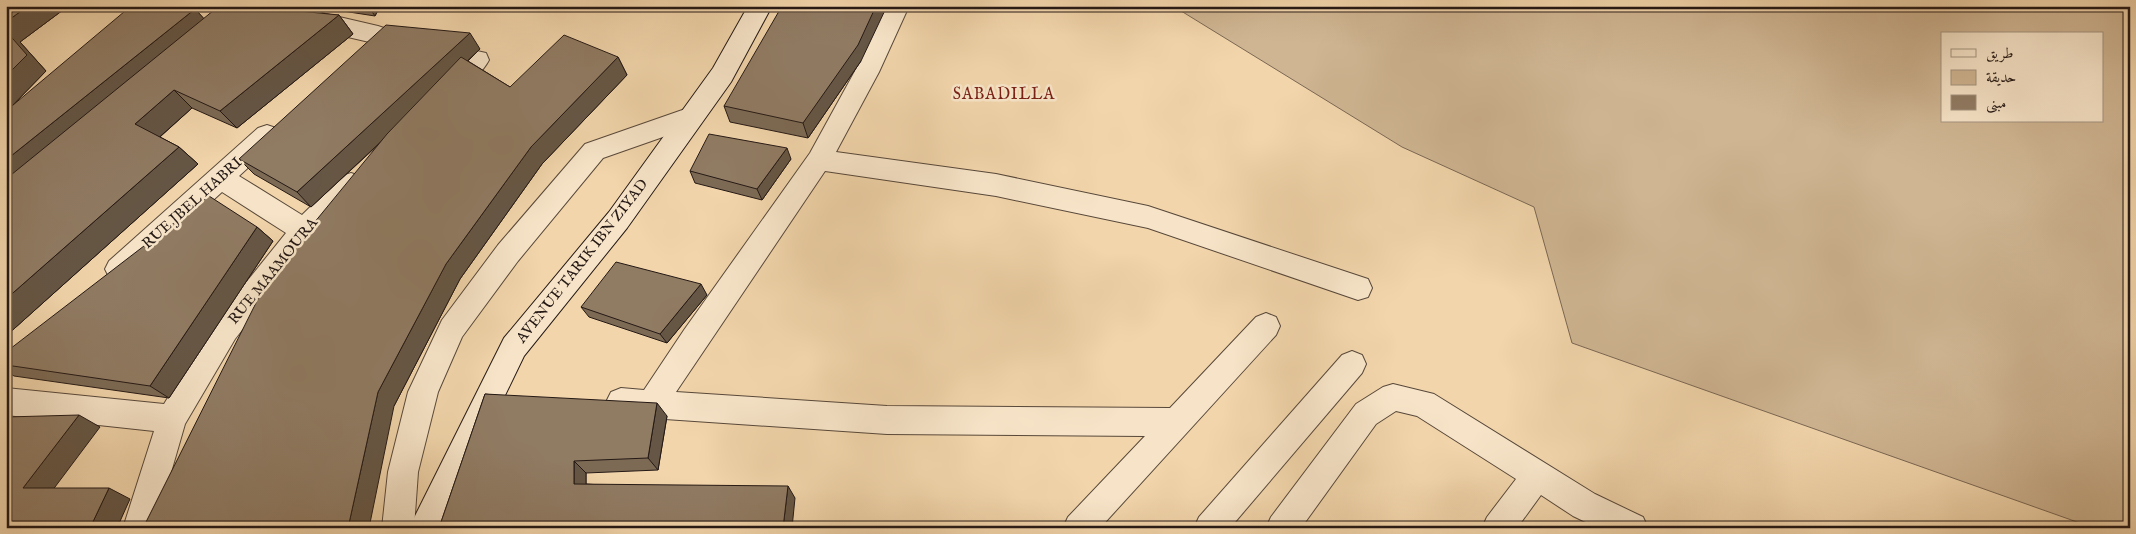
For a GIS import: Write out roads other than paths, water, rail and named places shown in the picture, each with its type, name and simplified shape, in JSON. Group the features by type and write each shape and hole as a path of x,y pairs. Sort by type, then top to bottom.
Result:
{"street":[{"path":"253,6 378,35 356,54"},
{"name":"AVENUE TARIK IBN ZIYAD","path":"425,528 514,347 618,220 722,75 760,6"},
{"path":"652,403 694,339 819,160 867,72 897,6"},
{"path":"428,108 477,60"},
{"path":"398,528 403,472 423,392 452,329 508,253 594,152 691,117"},
{"name":"RUE JBEL HABRI","path":"102,284 284,119"},
{"path":"819,160 996,185 1148,217 1358,288"},
{"name":"RUE MAAMOURA","path":"139,528 172,419 225,330 304,230 366,169"},
{"path":"220,177 304,230"},
{"path":"1079,528 1266,326"},
{"path":"1210,528 1352,364"},
{"path":"490,395 518,396"},
{"path":"1282,528 1366,414 1393,397 1424,404 1537,475 1584,516 1632,528"},
{"path":"6,400 172,419"},
{"path":"595,400 887,420 1176,422"},
{"path":"1498,528 1537,475"}],"district":[{"name":"SABADILLA","path":"1004,95"}]}
